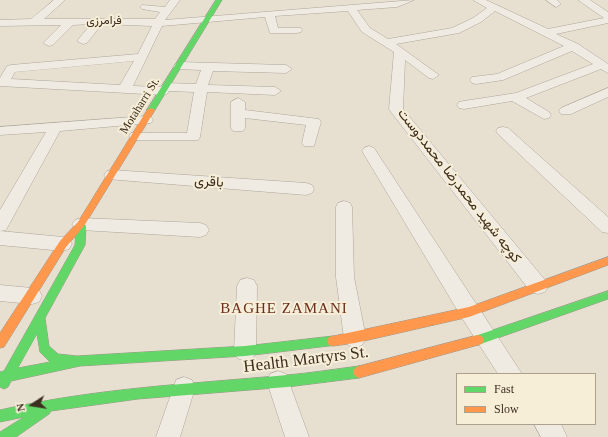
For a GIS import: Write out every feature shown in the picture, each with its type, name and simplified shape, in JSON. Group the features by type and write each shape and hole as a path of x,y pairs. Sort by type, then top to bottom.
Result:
{"main road":[{"name":"Motaharri St.","path":"0,343 32,296 63,244 81,224 219,0"},
{"name":"Motaharri St.","path":"0,390 4,377 40,319 80,245 81,224"},
{"name":"Health Martyrs St.","path":"4,377 80,361 245,351 355,338 469,312 608,260"},
{"name":"Health Martyrs St.","path":"0,416 55,403 184,388 278,382 363,371 486,338 608,295"},
{"path":"40,319 44,348 55,359 80,361"},
{"path":"5,437 55,403"}],"street":[{"path":"34,22 60,0"},
{"path":"125,88 159,23 175,0"},
{"name":"فرامرزی","path":"0,23 99,21 172,23 397,4 409,0"},
{"path":"478,0 548,32 574,46 605,67"},
{"path":"583,0 608,16"},
{"path":"145,7 167,10"},
{"path":"388,42 454,32 477,20 494,7"},
{"path":"350,8 366,30 388,42 432,75"},
{"path":"269,14 274,31 297,30"},
{"path":"548,32 608,20"},
{"path":"49,43 71,21"},
{"path":"83,41 99,21"},
{"path":"9,31 17,22"},
{"path":"594,24 608,32"},
{"path":"515,31 533,25"},
{"path":"476,80 499,77 574,46"},
{"name":"کوچه شهید محمدرضا محمددوست","path":"400,51 396,109 538,286"},
{"path":"1,82 11,69 142,58"},
{"path":"179,66 286,69"},
{"path":"136,136 193,137 201,88 209,66"},
{"path":"464,105 515,97 605,67"},
{"path":"1,82 125,88 201,88 275,91"},
{"path":"238,90 238,128"},
{"path":"566,110 608,92"},
{"path":"515,97 544,116"},
{"path":"238,113 314,122 309,143"},
{"path":"2,134 56,126 146,120"},
{"path":"0,225 56,126"},
{"path":"503,131 608,227"},
{"path":"369,151 469,312 510,373"},
{"name":"باقری","path":"112,175 306,189"},
{"path":"344,207 345,277 355,338"},
{"path":"81,224 200,230"},
{"path":"0,238 63,244"},
{"path":"245,351 248,286"},
{"path":"0,293 32,296"},
{"path":"278,382 297,437"},
{"path":"168,437 184,388"},
{"path":"547,425 555,437"}],"traffic: fast":[{"path":"151,110 219,0"},
{"path":"4,383 80,245 81,226"},
{"path":"478,340 608,295"},
{"path":"40,319 44,348 55,359 75,361"},
{"path":"0,378 80,361 245,351 333,341"},
{"path":"0,416 34,408 103,397 287,381 359,372"},
{"path":"5,437 45,410"}],"traffic: slow":[{"path":"0,343 63,244 81,224 151,110"},
{"path":"333,341 355,338 469,312 608,261"},
{"path":"359,372 478,340"}],"district":[{"name":"BAGHE ZAMANI","path":"284,309"}]}
